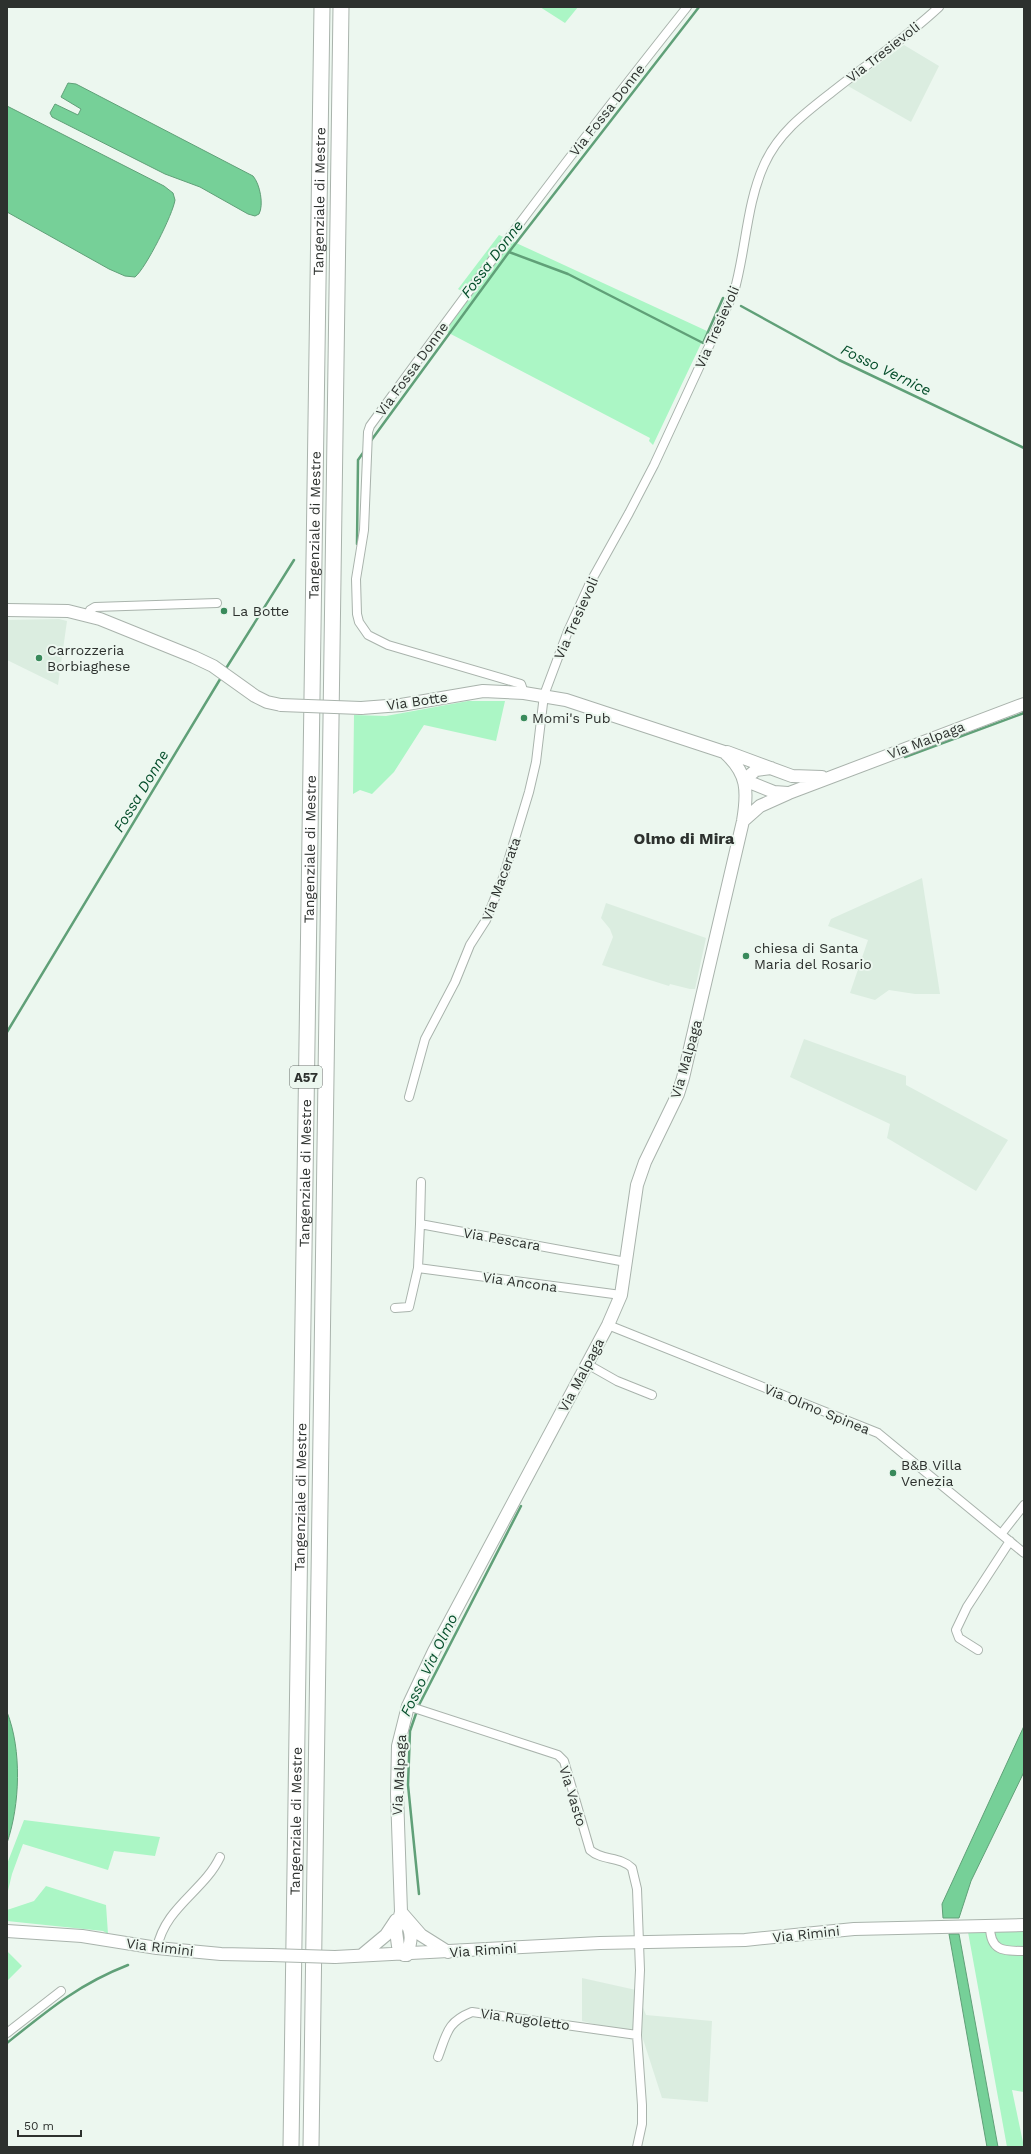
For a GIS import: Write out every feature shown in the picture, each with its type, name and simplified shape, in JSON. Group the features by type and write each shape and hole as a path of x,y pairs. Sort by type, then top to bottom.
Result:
{"highway":[{"name":"Tangenziale di Mestre","path":"291,2147 322,7"},
{"name":"Tangenziale di Mestre","path":"311,2147 341,7"}],"street":[{"name":"Via Fossa Donne","path":"524,693 521,684 388,645 368,635 362,627 357,614 356,579 363,542 368,460 366,439 370,426 450,316 620,92 687,7"},
{"name":"Via Tresievoli","path":"544,695 568,631 590,583 647,478 734,292 741,269 754,197 769,154 776,142 806,112 939,7"},
{"path":"88,615 90,610 95,607 217,603"},
{"name":"Via Botte","path":"7,610 68,611 88,615 164,644 223,673 266,702 281,705 361,708 401,705 483,691 544,695 566,700 724,752 740,769 744,780"},
{"name":"Via Macerata","path":"410,1097 425,1039 470,945 486,920 503,878 530,792 536,762 544,695"},
{"name":"Via Malpaga","path":"743,821 760,806 789,793 804,789 829,777 1024,704"},
{"name":"Via Malpaga","path":"724,752 801,778 829,777"},
{"path":"744,780 756,770 772,768"},
{"name":"Via Malpaga","path":"744,780 774,792 789,793"},
{"name":"Via Malpaga","path":"406,1955 398,1946 396,1937 400,1912 397,1829 398,1746 414,1708 434,1651 608,1325 621,1295 637,1185 645,1162 678,1094 683,1078 743,821 746,792 744,780"},
{"path":"395,1308 409,1307 418,1268 421,1182"},
{"name":"Via Pescara","path":"420,1224 626,1262"},
{"name":"Via Ancona","path":"418,1268 621,1295"},
{"name":"Via Olmo Spinea","path":"608,1325 878,1433 1002,1533 1024,1553"},
{"path":"587,1364 617,1381 652,1395"},
{"path":"1002,1533 1024,1504"},
{"path":"978,1650 959,1638 956,1630 967,1607 1010,1540"},
{"name":"Via Vasto","path":"414,1708 558,1755 564,1762 590,1850 595,1855 621,1860 632,1868 637,1889 639,1941"},
{"path":"157,1948 160,1935 171,1916 214,1870 220,1856"},
{"path":"362,1956 386,1935 400,1912 421,1935 448,1952"},
{"name":"Via Rimini","path":"7,1931 82,1936 157,1948 221,1954 335,1957 406,1955 639,1941 745,1940 854,1929 1024,1925"},
{"path":"990,1926 990,1938 997,1947 1004,1950 1024,1951"},
{"path":"637,2147 642,2124 637,2035 640,1970 639,1941"},
{"path":"7,2033 61,1991"},
{"name":"Via Rugoletto","path":"438,2057 448,2029 457,2018 472,2012 637,2035"}],"shaded area":[{"path":"540,7 578,7 565,23"},
{"path":"904,45 939,66 911,122 848,86"},
{"path":"68,83 76,84 253,176 258,184 261,200 259,214 255,216 248,214 200,187 165,174 52,117 50,113 55,104 78,115 81,109 61,97"},
{"path":"7,106 164,186 173,193 175,200 169,217 146,263 135,277 125,276 109,269 7,212"},
{"path":"499,235 707,331 653,445 649,441 650,438 445,331 468,295 458,289"},
{"path":"59,619 67,621 58,685 7,660 7,620"},
{"path":"468,701 505,701 496,741 424,725 394,772 372,794 360,790 353,794 354,715 386,716"},
{"path":"922,878 940,994 915,994 889,990 875,1000 850,993 868,940 828,926 831,919"},
{"path":"606,903 706,938 695,989 670,984 669,986 602,965 613,937 610,929 601,918"},
{"path":"804,1039 906,1076 906,1085 1008,1140 976,1191 887,1138 890,1124 790,1077"},
{"path":"7,1712 15,1743 18,1778 15,1812 7,1843"},
{"path":"1024,1726 1024,1772 971,1881 959,1918 943,1918 942,1904"},
{"path":"24,1820 160,1837 155,1856 114,1851 108,1870 23,1844 12,1874 7,1895 7,1864"},
{"path":"46,1886 106,1905 108,1934 103,1931 7,1921 7,1910 34,1901"},
{"path":"1024,1930 1024,2092 1012,2090 1024,2147 1007,2147 968,1932"},
{"path":"949,1934 959,1934 998,2147 987,2147"},
{"path":"7,1951 22,1966 7,1981"},
{"path":"582,1978 636,1990 646,2015 712,2021 708,2102 662,2098 642,2036 582,2021"}],"waterway":[{"name":"Fossa Donne","path":"370,442 509,252 699,7"},
{"name":"Fosso Vernice","path":"509,252 568,274 703,343 723,298"},
{"name":"Fosso Vernice","path":"741,306 839,360 1024,448"},
{"name":"Fossa Donne","path":"357,544 358,460 365,450"},
{"name":"Fossa Donne","path":"225,670 294,560"},
{"name":"Fossa Donne","path":"7,1032 222,676"},
{"name":"Fosso Via Olmo","path":"905,757 1024,713"},
{"name":"Fosso Via Olmo","path":"419,1894 408,1785 410,1731 419,1705 521,1506"},
{"name":"Fosso Via Olmo","path":"7,2043 50,2009 79,1989 110,1972 128,1965"}],"place":[{"name":"La Botte","path":"224,611"},
{"name":"Carrozzeria Borbiaghese","path":"39,658"},
{"name":"Momi's Pub","path":"524,718"},
{"name":"chiesa di Santa Maria del Rosario","path":"746,956"},
{"name":"B&B Villa Venezia","path":"893,1473"}],"district":[{"name":"Olmo di Mira","path":"684,838"}]}
